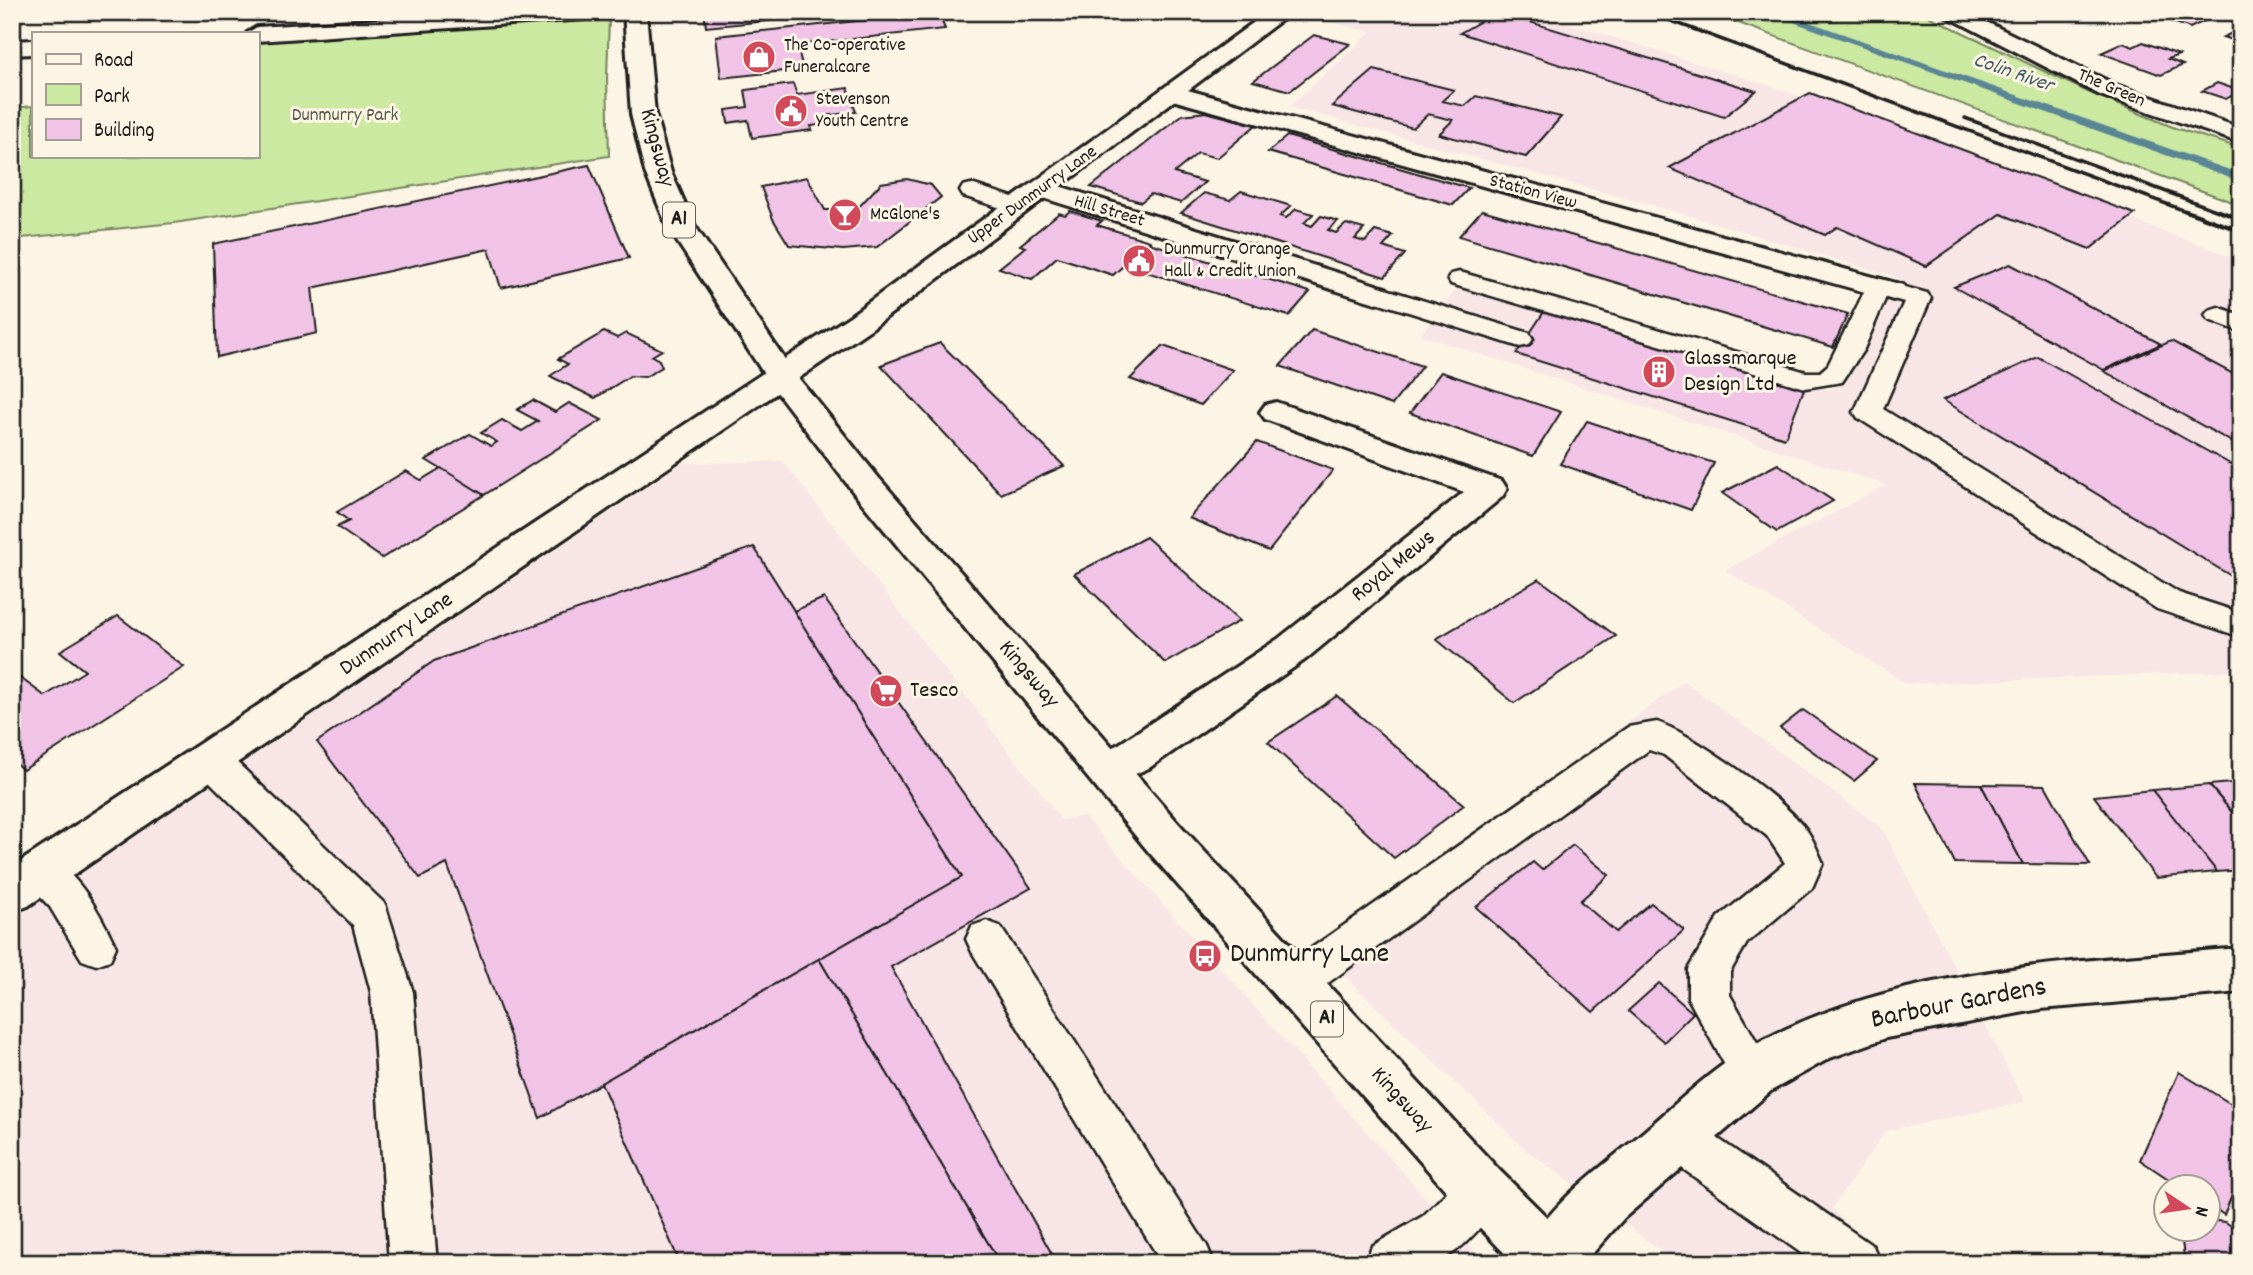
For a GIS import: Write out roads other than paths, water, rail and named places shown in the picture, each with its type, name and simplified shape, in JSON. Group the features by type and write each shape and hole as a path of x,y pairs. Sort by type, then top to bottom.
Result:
{"street":[{"path":"259,34 601,12"},
{"name":"Kingsway","path":"635,12 643,114 658,172 681,226 721,290 781,376 866,485 1164,838 1481,1190 1552,1261"},
{"name":"The Green","path":"1949,12 2108,90 2241,136"},
{"name":"Upper Dunmurry Lane","path":"781,376 1031,198 1173,93 1271,14"},
{"path":"12,48 32,47"},
{"name":"Station View","path":"1173,93 1886,289"},
{"name":"Hill Street","path":"1031,198 1377,294"},
{"name":"Dunmurry Lane","path":"27,882 781,376"},
{"name":"Royal Mews","path":"1107,769 1134,756 1292,649 1490,489 1276,412"},
{"name":"Barbour Gardens","path":"1552,1261 1591,1212 1753,1074 1815,1040 1886,1015 2041,988 2241,970"}],"lane":[{"path":"971,191 1031,198"},
{"path":"1460,279 1805,380 1820,381 1835,374 1886,289 1918,298 1868,412 2168,601 2241,625"},
{"path":"1377,294 1520,339"},
{"path":"1295,984 1641,737 1657,736 1677,745 1780,825 1794,842 1804,863 1798,876 1733,930 1709,969 1709,998 1753,1074"},
{"path":"210,760 371,916 392,992 413,1263"},
{"path":"27,882 64,895 96,947"},
{"path":"986,939 1190,1263"},
{"path":"1678,1138 1856,1263"},
{"path":"1390,1263 1440,1233 1481,1190"}],"waterway":[{"name":"Colin River","path":"1770,12 2241,178"}],"railway":[{"path":"1647,12 2191,213"},
{"path":"1965,118 2224,213"},
{"path":"2186,211 2241,231"},
{"path":"2219,211 2241,219"}],"place":[{"name":"The Co-operative Funeralcare","path":"759,57"},
{"name":"Stevenson Youth Centre","path":"791,111"},
{"name":"McGlone's","path":"845,215"},
{"name":"Dunmurry Orange Hall & Credit Union","path":"1139,261"},
{"name":"Glassmarque Design Ltd","path":"1659,372"},
{"name":"Tesco","path":"886,691"},
{"name":"Dunmurry Lane","path":"1205,956"}],"park label":[{"name":"Dunmurry Park","path":"345,116"}]}
